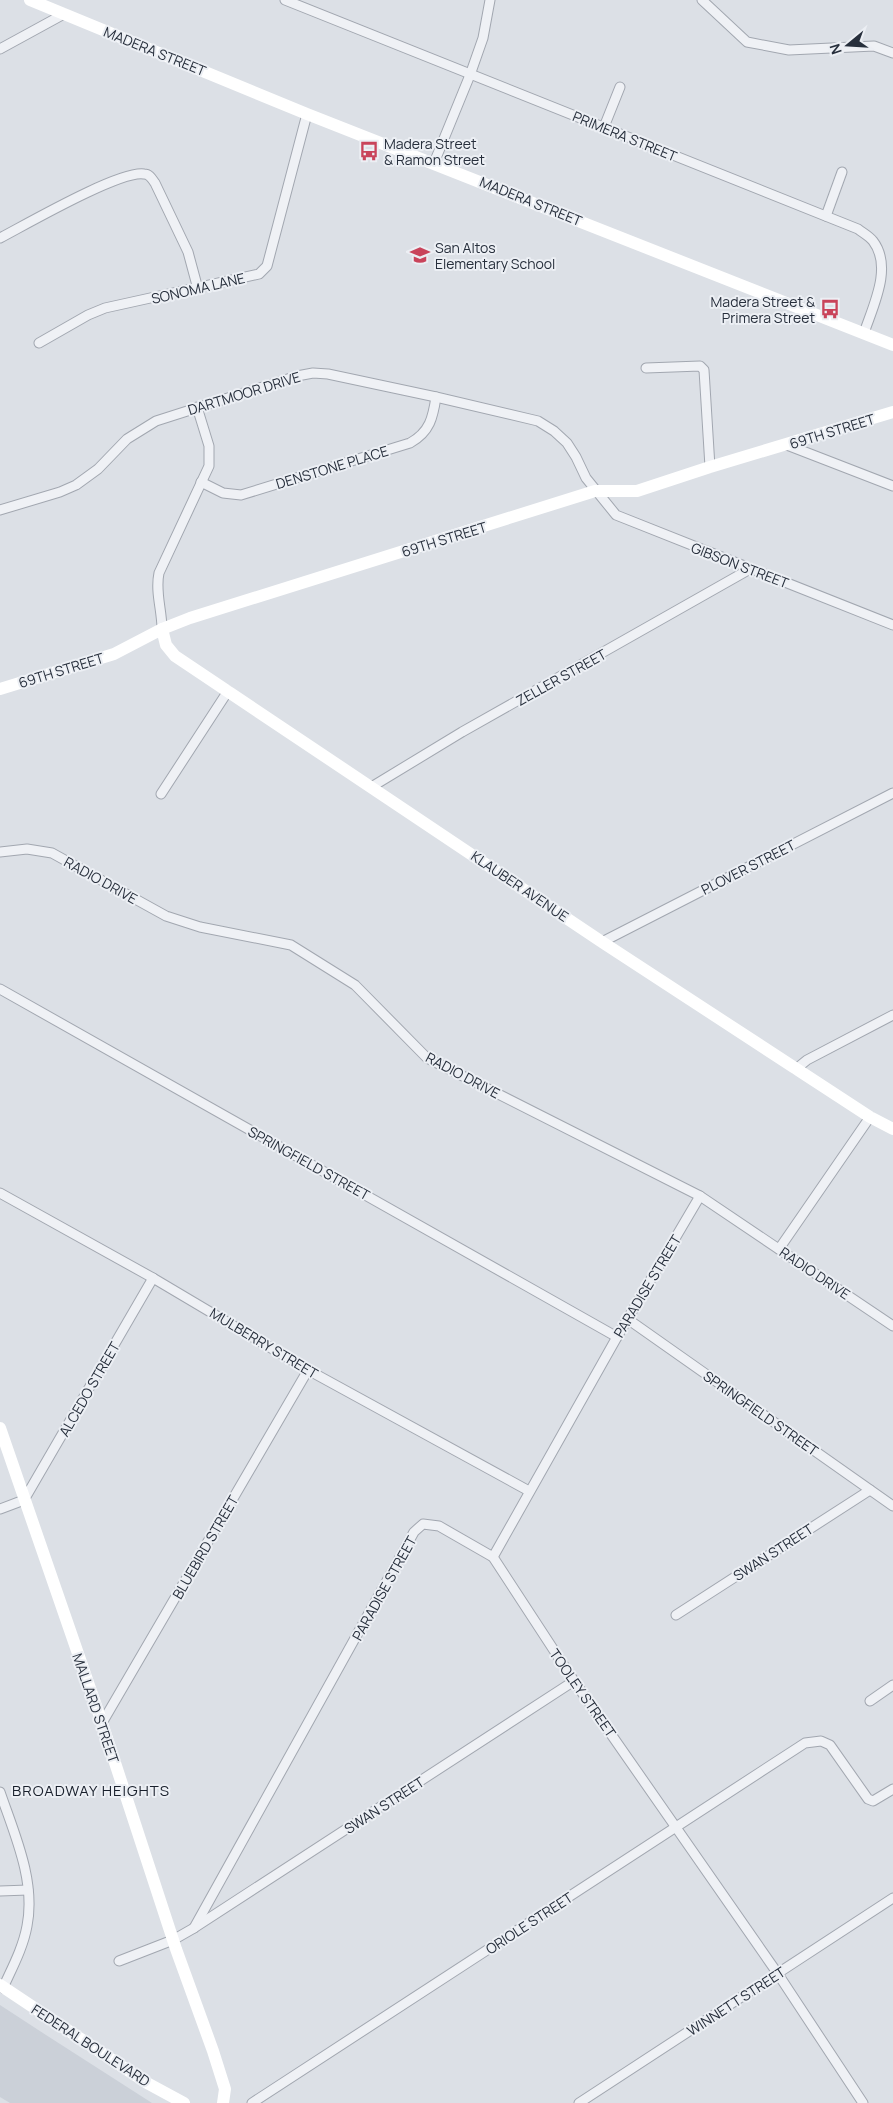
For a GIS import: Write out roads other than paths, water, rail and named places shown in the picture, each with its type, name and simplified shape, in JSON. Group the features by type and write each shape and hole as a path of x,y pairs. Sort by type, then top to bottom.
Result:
{"street":[{"name":"MADERA STREET","path":"30,0 307,114 893,345"},
{"name":"PRIMERA STREET","path":"284,0 858,229 872,241 882,262 883,277 864,333"},
{"path":"434,163 483,38 490,0"},
{"path":"702,0 747,42 789,50 874,46 893,53"},
{"path":"0,49 64,14"},
{"path":"604,127 620,87"},
{"name":"SONOMA LANE","path":"39,343 88,315 105,308 259,274 267,266 307,114"},
{"path":"826,216 842,172"},
{"path":"0,238 110,182 137,174 144,174 150,176 188,252 198,289"},
{"path":"646,368 700,366 704,370 706,375 710,467"},
{"name":"DARTMOOR DRIVE","path":"0,510 76,485 98,469 119,446 136,432 156,421 313,373 336,375 529,418 546,426 567,443 595,491"},
{"name":"DENSTONE PLACE","path":"201,482 223,493 241,495 410,442 428,428 433,416 436,397"},
{"path":"162,629 162,610 157,587 159,573 209,466 210,453 197,407"},
{"name":"69TH STREET","path":"0,689 114,654 162,629 190,618 595,491 637,492 710,467 893,412"},
{"path":"787,444 893,486"},
{"name":"GIBSON STREET","path":"595,491 616,516 893,625"},
{"name":"ZELLER STREET","path":"373,786 462,732 750,570"},
{"name":"KLAUBER AVENUE","path":"162,629 166,645 175,656 373,786 602,942 870,1117 893,1129"},
{"path":"161,794 228,691"},
{"name":"PLOVER STREET","path":"602,942 893,792"},
{"name":"RADIO DRIVE","path":"0,852 27,850 52,852 166,916 200,928 292,945 355,985 427,1058 700,1196 893,1326"},
{"name":"SPRINGFIELD STREET","path":"0,989 617,1337"},
{"path":"796,1069 807,1060 893,1015"},
{"path":"779,1249 870,1117"},
{"name":"MULBERRY STREET","path":"0,1193 153,1278 308,1370 529,1491"},
{"name":"PARADISE STREET","path":"194,1928 414,1532 424,1524 439,1526 493,1558 617,1337 629,1320 700,1196"},
{"name":"ALCEDO STREET","path":"24,1500 153,1278"},
{"name":"SPRINGFIELD STREET","path":"629,1320 893,1506"},
{"name":"BLUEBIRD STREET","path":"102,1723 308,1370"},
{"name":"MALLARD STREET","path":"0,1428 102,1723 173,1940 225,2090 223,2103"},
{"name":"SWAN STREET","path":"676,1615 870,1490"},
{"path":"0,1510 24,1500"},
{"name":"TOOLEY STREET","path":"493,1558 574,1681 778,1974"},
{"name":"SWAN STREET","path":"119,1961 173,1940 194,1928 574,1681"},
{"path":"870,1701 893,1685"},
{"name":"ORIOLE STREET","path":"252,2103 805,1743 821,1741 830,1745 868,1799 873,1801 879,1799 893,1789"},
{"path":"0,1792 21,1854 28,1890 27,1927 19,1951 2,1986"},
{"path":"0,1891 28,1890"},
{"name":"WINNETT STREET","path":"579,2103 893,1898"},
{"path":"778,1974 863,2103"},
{"name":"FEDERAL BOULEVARD","path":"2,1986 147,2083 184,2103"}],"place":[{"name":"Madera Street & Ramon Street","path":"369,151"},
{"name":"San Altos Elementary School","path":"420,255"},
{"name":"Madera Street & Primera Street","path":"830,309"}],"district":[{"name":"BROADWAY HEIGHTS","path":"91,1790"}]}
